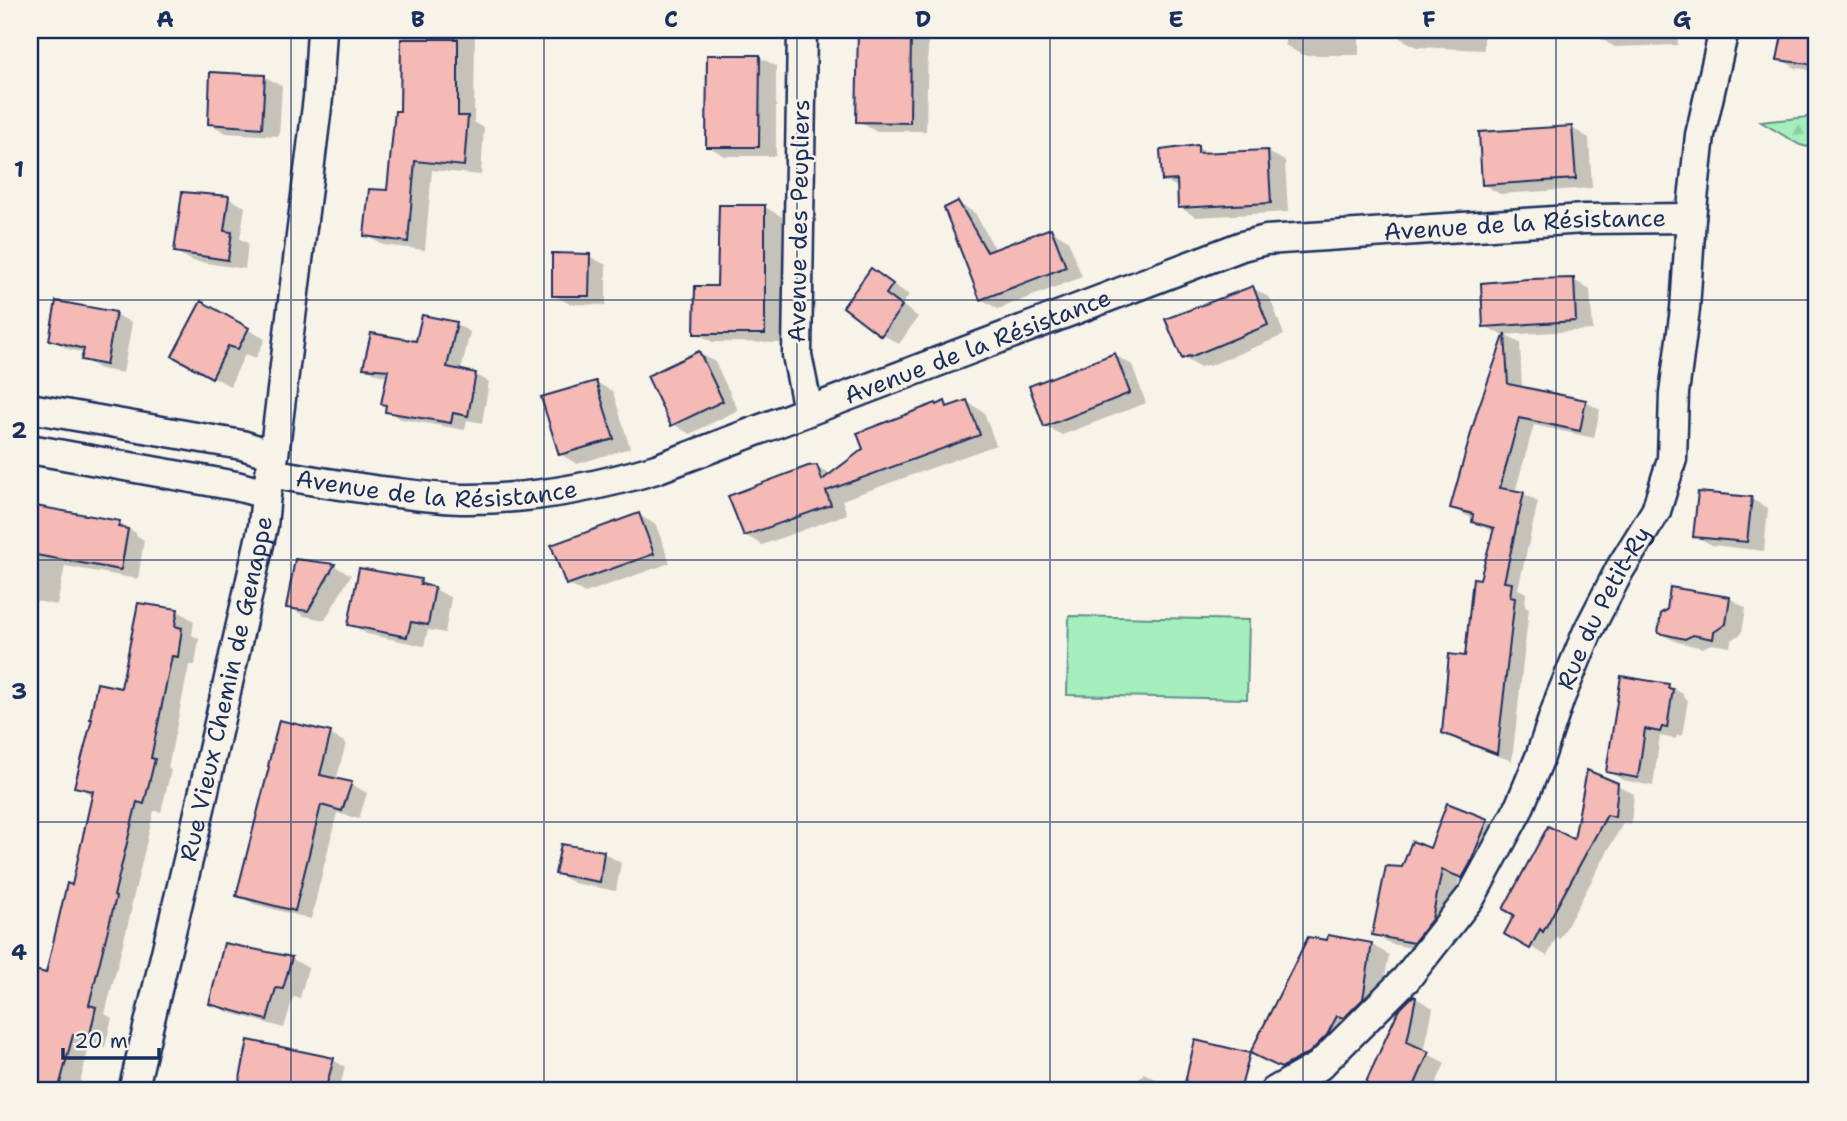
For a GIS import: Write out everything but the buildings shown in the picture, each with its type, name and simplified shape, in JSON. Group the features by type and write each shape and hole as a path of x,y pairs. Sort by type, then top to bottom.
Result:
{"street":[{"name":"Rue Vieux Chemin de Genappe","path":"133,1091 263,526 318,98 322,30"},
{"name":"Avenue des Peupliers","path":"802,30 797,355 808,411"},
{"name":"Rue du Petit-Ry","path":"1275,1091 1319,1066 1406,979 1472,895 1518,810 1588,631 1620,569 1656,511 1672,459 1674,393 1685,309 1700,135 1724,30"},
{"name":"Avenue de la Résistance","path":"30,449 236,486 270,474 430,497 464,499 525,496 615,482 656,470 1214,256 1266,240 1584,219 1691,218"},
{"name":"Avenue de la Résistance","path":"32,416 242,445 270,474"}],"green space":[{"path":"1817,116 1817,149 1800,145 1761,122"},
{"path":"1069,616 1249,620 1247,699 1067,695"}]}
